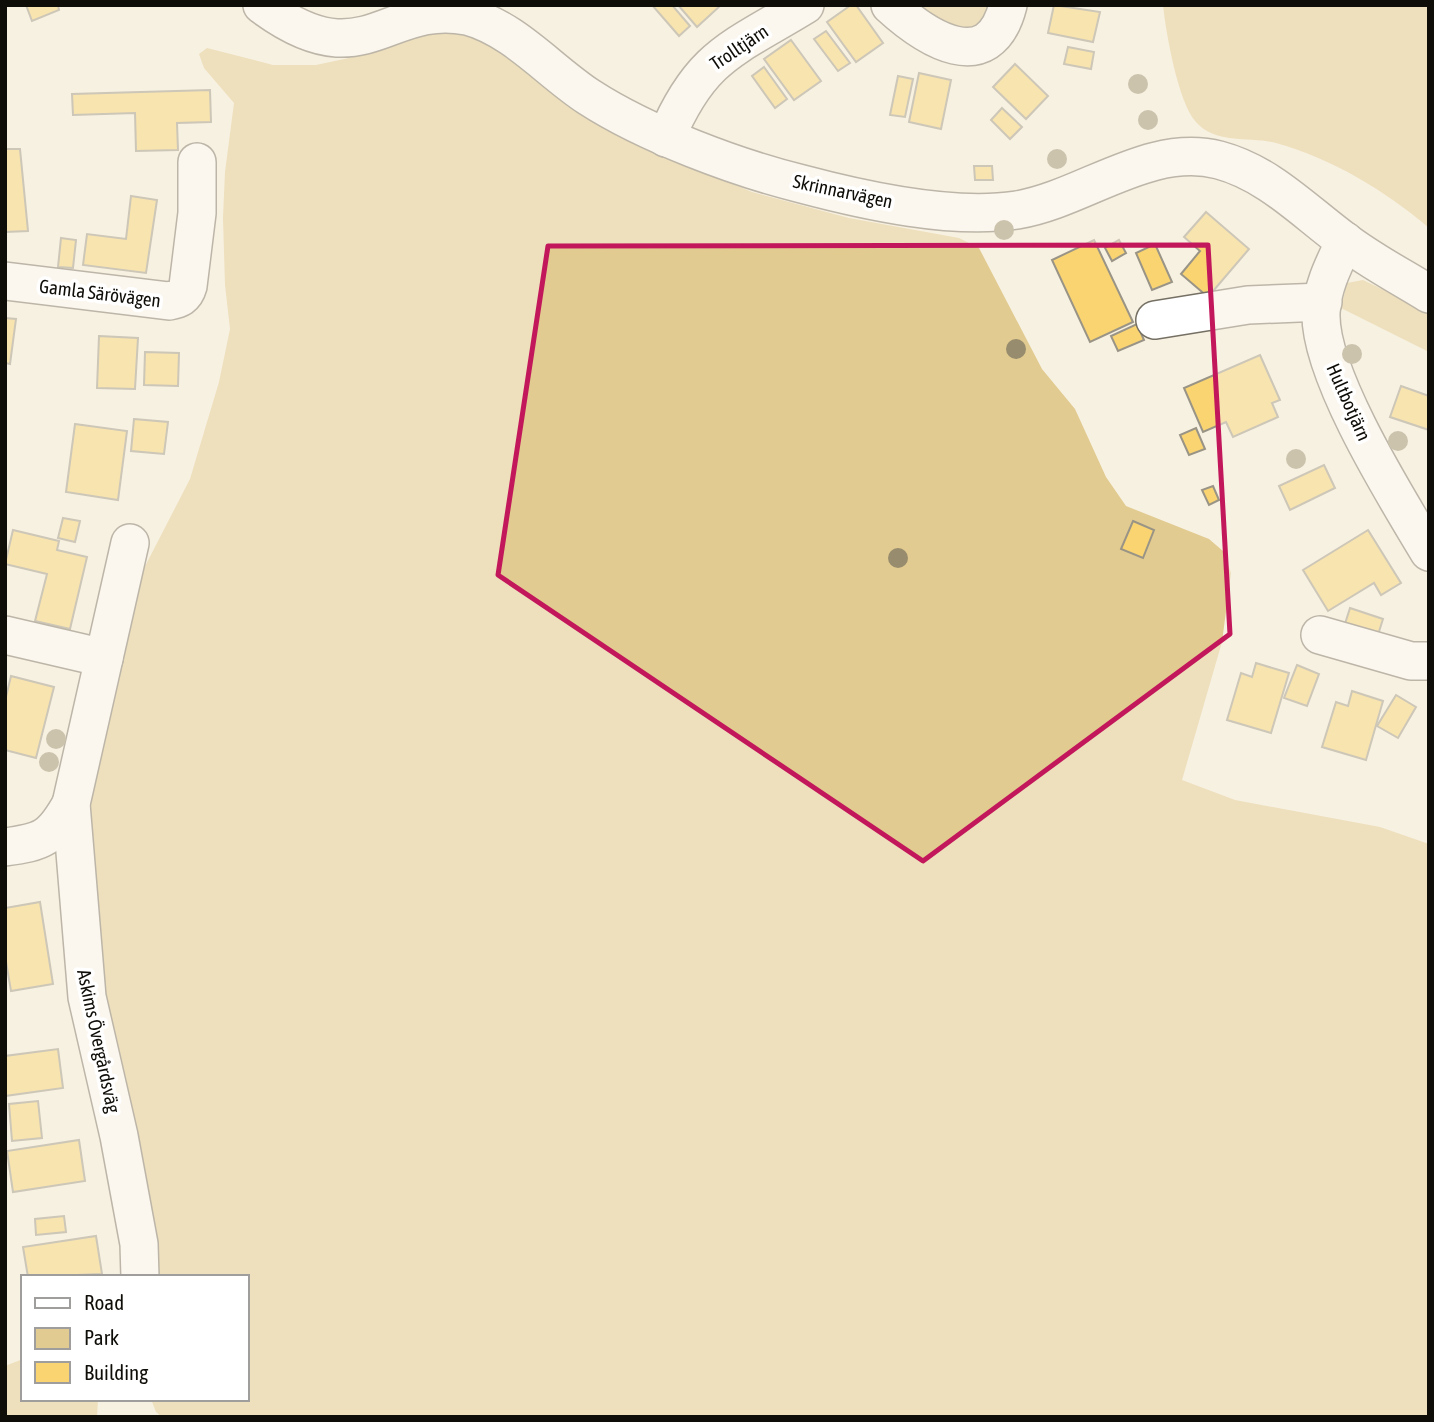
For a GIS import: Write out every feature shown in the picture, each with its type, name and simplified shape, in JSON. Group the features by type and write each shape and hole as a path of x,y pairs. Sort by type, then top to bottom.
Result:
{"street":[{"name":"Skrinnarvägen","path":"262,5 304,32 347,39 421,16 465,15 508,36 589,97 666,138 798,184 843,194 979,213 1017,210 1053,201 1155,162 1192,156 1205,158 1241,167 1273,184 1345,241 1429,294"},
{"name":"Trolltjärn","path":"666,138 686,94 700,74 726,52 805,5"},
{"path":"890,5 917,30 953,46 984,42 997,31 1008,5"},
{"name":"Gamla Särövägen","path":"5,281 169,302 178,300 185,295 188,286 197,213 197,162"},
{"name":"Hultbotjärn","path":"1345,241 1331,269 1323,302 1322,332 1330,362 1373,453 1429,552"},
{"path":"1155,320 1248,305 1323,302"},
{"name":"Askims Övergårdsväg","path":"130,543 71,804 86,997 119,1136 139,1244 140,1275"},
{"path":"5,635 104,658"},
{"path":"1320,635 1411,661 1429,661"},
{"name":"Askims Övergårdsväg","path":"5,847 44,839 56,829 71,804"}],"highlighted area":[{"path":"1208,245 1230,634 923,861 498,575 548,246"}],"green space":[{"path":"906,5 996,5 988,25 959,37"},
{"path":"1163,5 1429,5 1429,228 1395,201 1357,177 1317,157 1276,143 1223,137 1204,129 1190,112 1178,84"},
{"path":"438,32 468,33 492,44 655,151 752,192 849,218 959,238 979,248 1042,369 1075,409 1106,477 1126,506 1209,539 1223,551 1231,573 1222,642 1182,780 1235,800 1380,827 1429,844 1429,1417 162,1417 156,1412 152,1401 248,1401 248,1275 150,1275 100,991 84,802 139,578 190,479 219,382 230,329 225,285 223,218 225,172 234,103 204,68 199,54 207,48 273,65 316,65 363,55 402,37"},
{"path":"1363,280 1429,312 1429,352 1341,308 1347,283"},
{"path":"21,1360 21,1401 98,1401 97,1417 5,1417 5,1366"}],"building":[{"path":"26,5 58,5 59,10 32,21"},
{"path":"652,5 672,5 690,26 679,36"},
{"path":"678,5 721,5 697,27"},
{"path":"851,5 856,5 883,43 856,62 827,22"},
{"path":"1054,5 1100,12 1093,42 1048,33"},
{"path":"826,31 850,63 838,71 814,39"},
{"path":"791,40 821,81 794,100 764,59"},
{"path":"1068,47 1094,52 1091,69 1064,64"},
{"path":"1015,64 1048,96 1026,119 993,87"},
{"path":"764,67 787,99 775,108 752,76"},
{"path":"919,73 951,80 941,129 909,122"},
{"path":"898,76 913,79 905,117 890,115"},
{"path":"210,90 211,122 177,123 178,150 136,151 135,113 73,115 72,94"},
{"path":"1002,108 1022,127 1010,139 991,120"},
{"path":"5,149 20,149 28,231 5,232"},
{"path":"974,166 992,166 993,180 975,180"},
{"path":"131,196 157,200 146,273 83,265 87,234 126,239"},
{"path":"1206,212 1249,249 1208,297 1181,274 1200,251 1184,237"},
{"path":"61,238 76,240 73,268 58,267"},
{"path":"1094,240 1133,322 1090,342 1052,260"},
{"path":"1119,240 1126,253 1112,261 1105,248"},
{"path":"1155,244 1172,282 1152,290 1136,253"},
{"path":"5,318 16,319 10,364 5,363"},
{"path":"1137,324 1144,340 1118,351 1111,336"},
{"path":"99,336 138,338 135,389 97,388"},
{"path":"145,352 179,353 178,386 144,385"},
{"path":"1260,355 1280,400 1272,403 1278,417 1233,437 1226,422 1203,432 1184,388"},
{"path":"1401,386 1429,396 1429,430 1390,417"},
{"path":"134,419 168,422 164,454 131,451"},
{"path":"75,424 127,431 118,500 66,492"},
{"path":"1196,428 1205,449 1189,455 1180,435"},
{"path":"1324,465 1335,488 1290,510 1279,486"},
{"path":"1213,486 1219,500 1209,505 1202,490"},
{"path":"63,518 80,521 75,542 58,538"},
{"path":"1133,521 1154,530 1143,558 1121,549"},
{"path":"13,530 59,541 57,550 87,557 70,629 35,621 47,574 5,564"},
{"path":"1368,530 1401,583 1381,595 1374,583 1328,611 1303,570"},
{"path":"1350,608 1383,619 1376,641 1343,630"},
{"path":"1256,663 1289,673 1271,733 1227,720 1241,673 1252,677"},
{"path":"1297,665 1319,674 1307,706 1284,698"},
{"path":"11,676 54,687 36,758 5,750 5,701"},
{"path":"1352,691 1383,701 1366,760 1322,747 1336,702 1348,706"},
{"path":"1396,695 1416,707 1398,738 1377,726"},
{"path":"40,902 53,984 11,991 5,956 5,908"},
{"path":"58,1049 63,1088 5,1096 5,1056"},
{"path":"38,1101 42,1138 12,1141 9,1104"},
{"path":"79,1140 85,1181 13,1192 7,1151"},
{"path":"64,1216 66,1232 36,1235 35,1219"},
{"path":"96,1236 102,1274 28,1275 23,1247"}]}
